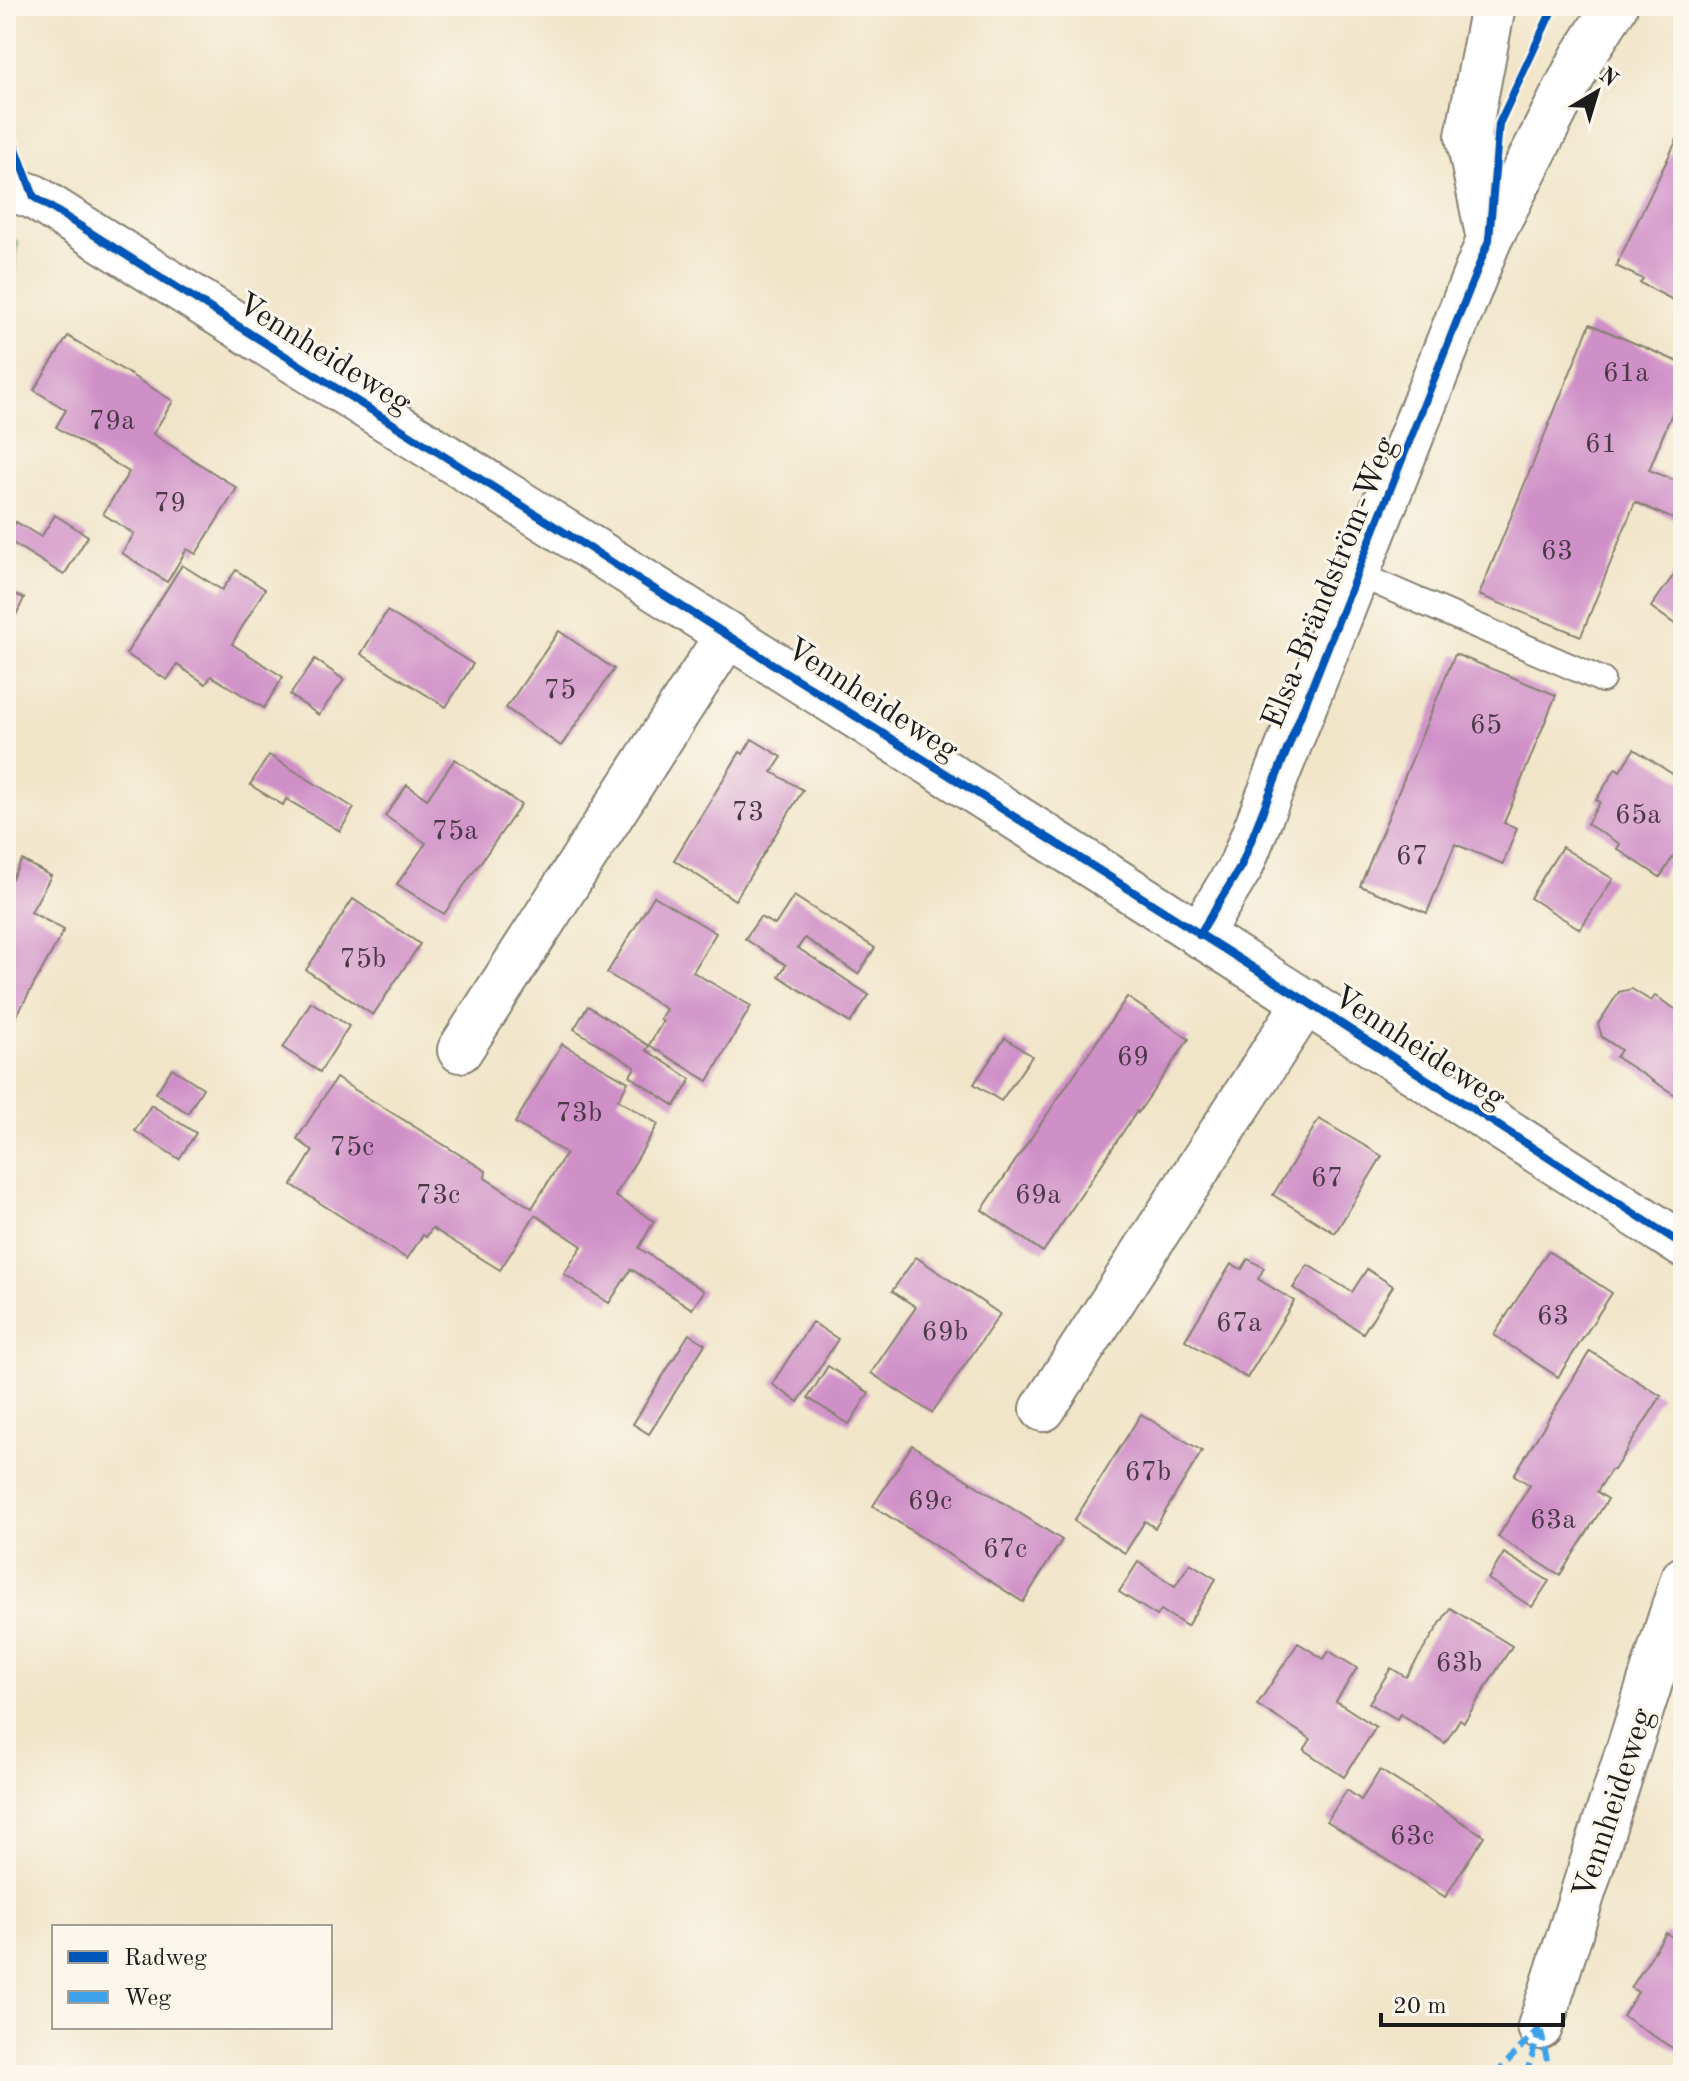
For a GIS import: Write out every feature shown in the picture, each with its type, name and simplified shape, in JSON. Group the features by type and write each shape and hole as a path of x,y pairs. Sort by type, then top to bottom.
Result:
{"street":[{"path":"1489,240 1468,136 1493,6"},
{"name":"Elsa-Brändström-Weg","path":"1199,935 1241,866 1489,240 1582,58 1615,6"},
{"name":"Vennheideweg","path":"6,187 34,197 728,634 1683,1245"},
{"path":"460,1050 728,634"},
{"name":"Vennheideweg","path":"1043,1409 1306,1001"},
{"name":"Vennheideweg","path":"1540,2027 1683,1579"}],"lane":[{"path":"1357,574 1602,680"}],"green space":[{"path":"6,235 18,242 6,333"}],"building":[{"path":"1683,127 1683,305 1640,283 1643,279 1616,266"},
{"path":"1590,324 1683,364 1683,386 1649,470 1683,484 1683,493 1673,519 1635,502 1581,636 1479,595"},
{"path":"68,336 173,401 153,434 237,488 196,554 187,549 167,582 122,553 134,534 103,514 129,472 56,427 66,410 34,390"},
{"path":"55,515 88,536 64,575 6,539 16,522 41,537"},
{"path":"1683,562 1683,630 1651,607"},
{"path":"182,565 222,590 236,570 265,589 232,644 283,677 264,708 211,676 206,684 177,665 167,680 126,654"},
{"path":"6,590 24,598 11,626 6,624"},
{"path":"387,611 473,664 446,707 361,654"},
{"path":"559,631 614,669 561,746 506,708"},
{"path":"1455,654 1556,695 1504,823 1517,828 1503,864 1455,844 1427,913 1360,886"},
{"path":"315,659 344,680 319,715 290,695"},
{"path":"752,739 782,757 772,772 803,790 735,900 674,860 740,752 743,754"},
{"path":"1634,749 1683,781 1683,841 1660,877 1617,849 1620,844 1587,824 1600,802 1596,800 1616,768 1620,771"},
{"path":"269,755 354,808 340,831 286,799 283,805 250,785"},
{"path":"455,759 521,805 444,914 397,884 426,843 385,816 407,785 427,799"},
{"path":"1562,847 1613,879 1580,929 1530,898"},
{"path":"22,860 51,876 31,912 64,930 6,1035 6,889"},
{"path":"654,896 716,933 693,972 751,1006 708,1081 649,1045 663,1021 660,1019 666,1009 607,973"},
{"path":"794,896 875,948 858,974 805,938 798,948 869,995 850,1023 779,976 786,965 745,939 760,917 775,925"},
{"path":"353,899 420,944 373,1015 306,970"},
{"path":"1632,989 1651,1001 1655,996 1683,1014 1683,1100 1616,1057 1621,1050 1602,1037 1598,1024 1619,992"},
{"path":"1127,997 1189,1039 1043,1252 982,1210"},
{"path":"311,1002 349,1026 320,1072 283,1048"},
{"path":"588,1006 649,1046 646,1050 691,1079 675,1106 630,1076 635,1067 574,1029"},
{"path":"1005,1038 1032,1056 1001,1101 974,1084"},
{"path":"562,1044 628,1082 618,1100 658,1124 615,1196 654,1221 639,1248 704,1291 692,1309 631,1269 609,1303 564,1274 582,1246 535,1215 500,1270 432,1228 426,1237 423,1235 407,1259 292,1185 313,1151 297,1139 336,1078 486,1171 485,1178 532,1208 566,1153 515,1123"},
{"path":"172,1068 203,1088 188,1113 156,1093"},
{"path":"151,1105 196,1133 179,1159 135,1131"},
{"path":"1319,1119 1382,1156 1335,1233 1273,1195"},
{"path":"1548,1251 1612,1293 1558,1377 1494,1335"},
{"path":"916,1257 1000,1314 932,1413 871,1373 916,1307 892,1291"},
{"path":"1248,1259 1264,1268 1258,1279 1294,1301 1247,1378 1185,1340 1231,1264 1242,1269"},
{"path":"1308,1265 1352,1292 1367,1269 1393,1286 1363,1333 1293,1288"},
{"path":"812,1322 838,1339 798,1402 772,1384"},
{"path":"689,1334 705,1344 649,1434 633,1424"},
{"path":"1590,1351 1661,1396 1597,1492 1608,1499 1560,1575 1498,1537 1530,1485 1514,1475"},
{"path":"828,1366 869,1393 849,1424 808,1398"},
{"path":"1141,1414 1202,1451 1155,1528 1145,1521 1125,1553 1074,1521"},
{"path":"912,1445 1062,1540 1023,1602 873,1506"},
{"path":"1504,1553 1549,1581 1532,1607 1488,1579"},
{"path":"1138,1562 1175,1586 1190,1563 1216,1579 1187,1626 1161,1610 1157,1616 1119,1592"},
{"path":"1450,1608 1512,1646 1464,1722 1460,1719 1445,1743 1400,1714 1397,1719 1369,1703 1391,1668 1406,1677"},
{"path":"1298,1643 1324,1659 1329,1651 1357,1668 1336,1701 1376,1727 1344,1777 1304,1750 1311,1739 1257,1705"},
{"path":"1380,1770 1484,1836 1445,1897 1327,1821 1347,1790 1361,1800"},
{"path":"1666,1933 1683,1944 1683,2055 1623,2016 1638,1992 1631,1988"}],"marked path":[{"path":"1495,2075 1540,2027"},
{"path":"1541,2031 1550,2075"},
{"path":"1526,2075 1539,2033"}],"cycle path":[{"path":"1199,935 1241,866 1489,240 1499,124 1554,6"},
{"path":"6,135 12,138 34,197 1306,1001 1683,1245"}]}
